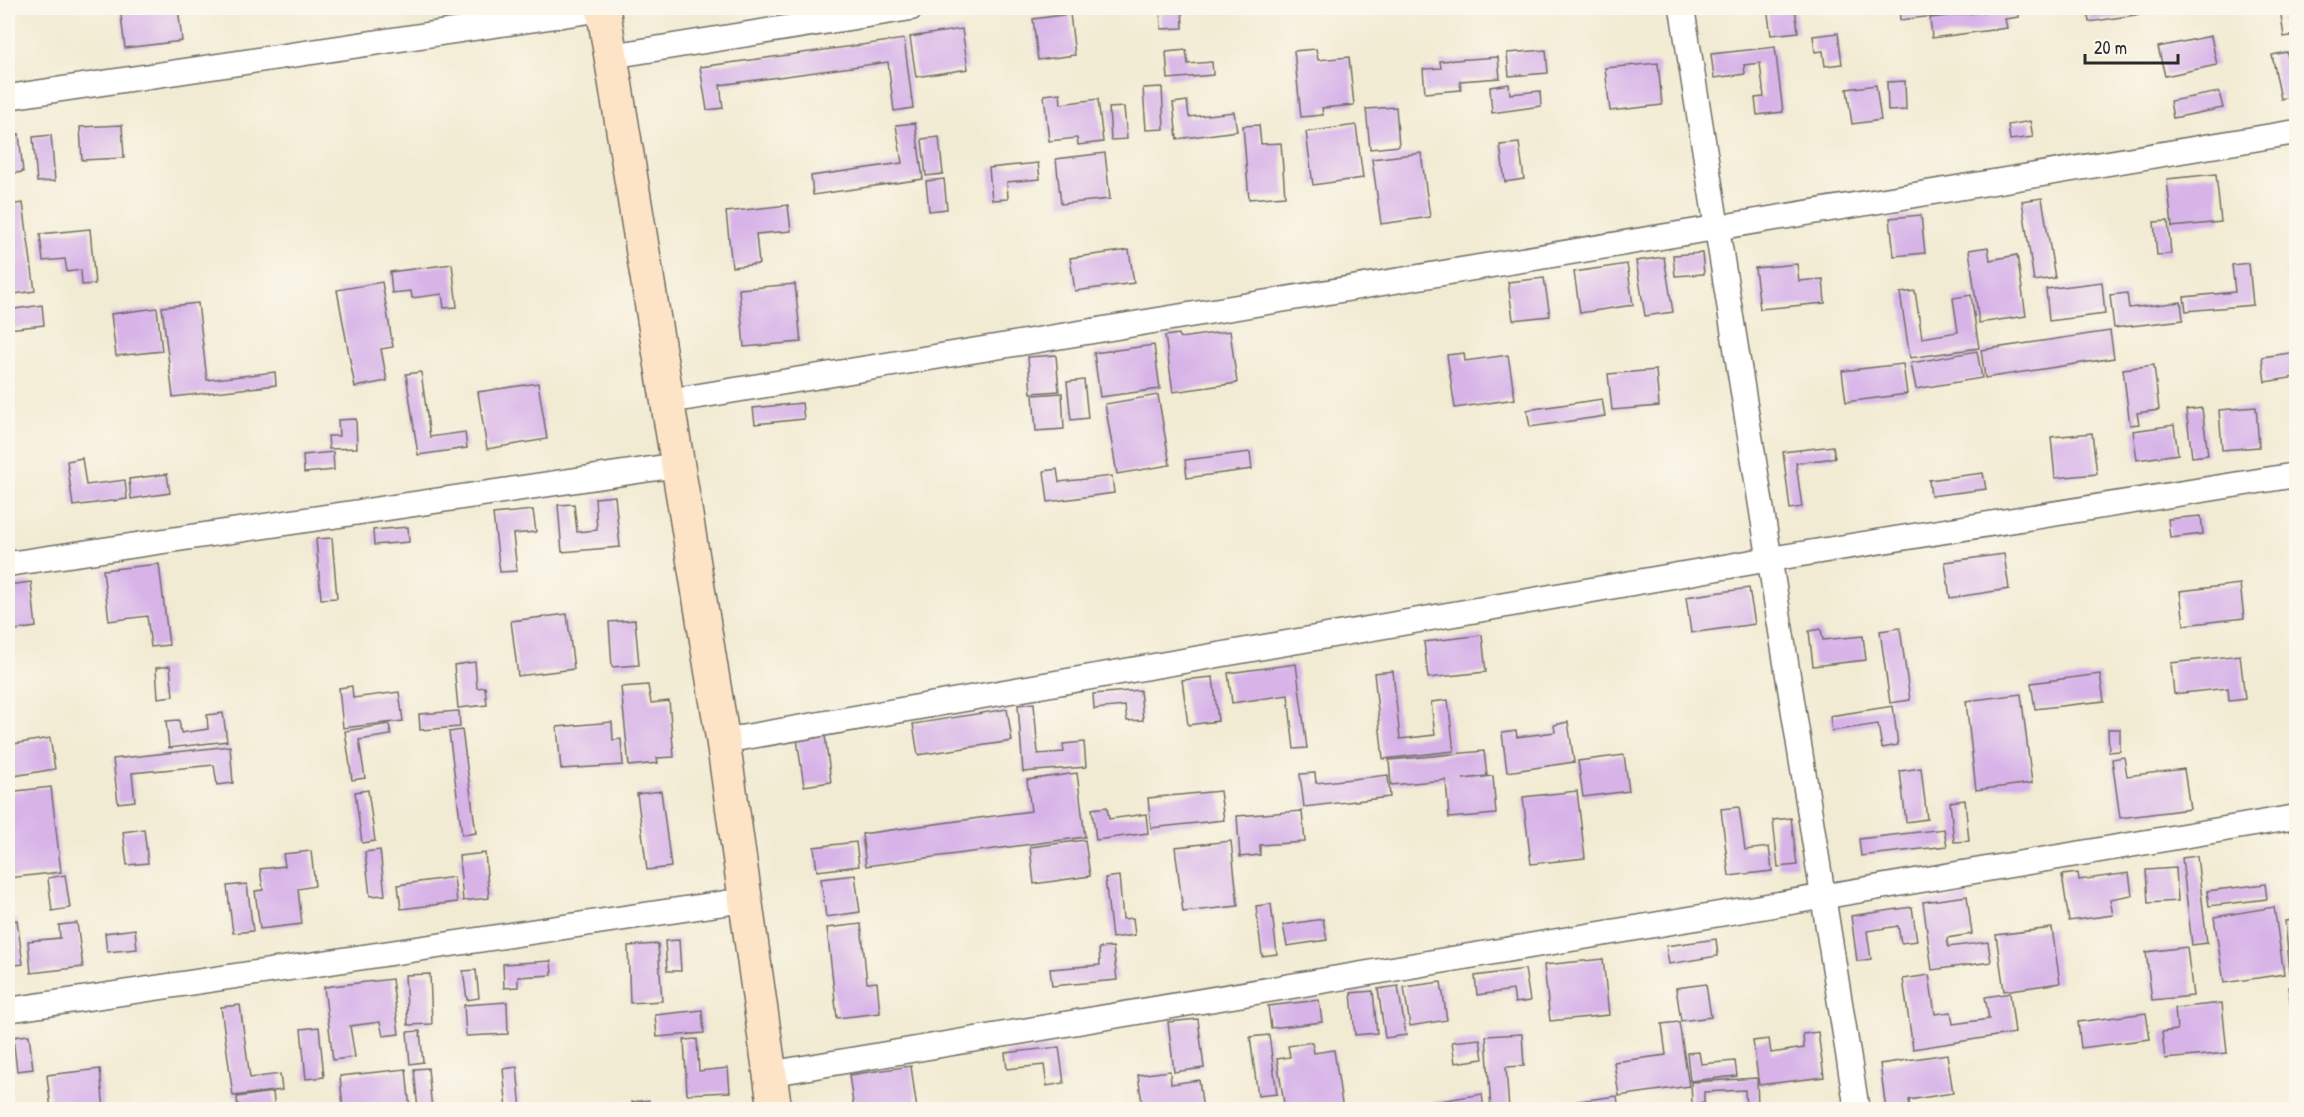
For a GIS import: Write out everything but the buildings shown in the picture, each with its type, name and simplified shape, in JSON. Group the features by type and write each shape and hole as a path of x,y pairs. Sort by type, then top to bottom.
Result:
{"main road":[{"path":"603,8 723,741 768,1074 775,1110"}],"street":[{"path":"8,97 603,8"},
{"path":"611,56 911,8"},
{"path":"1682,8 1857,1110"},
{"path":"669,401 2296,132"},
{"path":"8,564 678,465"},
{"path":"723,741 1770,559 2296,475"},
{"path":"768,1074 2296,817"},
{"path":"8,1010 745,900"}]}
